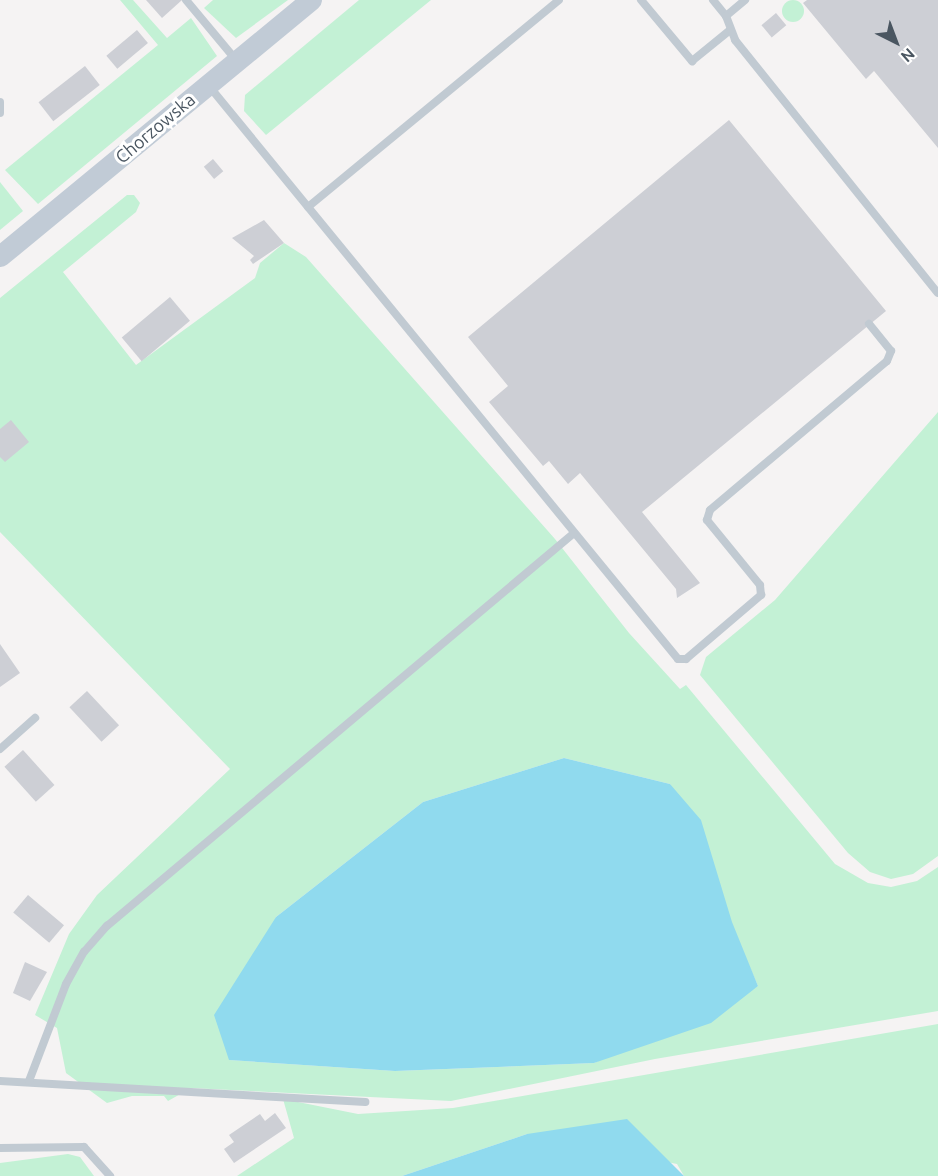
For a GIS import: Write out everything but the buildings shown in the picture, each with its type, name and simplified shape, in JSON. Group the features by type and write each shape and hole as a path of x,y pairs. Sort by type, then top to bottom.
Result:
{"street":[{"name":"Chorzowska","path":"0,256 311,0"}],"lane":[{"path":"186,0 237,61"},
{"path":"309,207 559,0"},
{"path":"641,0 692,61 730,30"},
{"path":"712,0 726,16 730,30 938,293"},
{"path":"726,16 745,0"},
{"path":"208,84 678,659 686,658 761,595 760,585 707,519 710,510 887,361 891,351 869,324"},
{"path":"0,102 0,113"},
{"path":"29,1081 66,984 84,952 107,926 574,533"},
{"path":"0,749 35,718"},
{"path":"0,1080 365,1102"},
{"path":"2,1151 84,1148 110,1176"}],"green space":[{"path":"120,0 133,0 167,38 191,18 217,56 38,204 5,170 158,45"},
{"path":"213,0 288,0 236,38 204,8"},
{"path":"359,0 431,0 266,135 244,111 245,95"},
{"path":"793,0 801,3 804,11 801,19 793,22 785,19 782,11 785,3"},
{"path":"0,182 23,211 0,230"},
{"path":"127,195 134,195 140,203 136,212 63,272 136,365 255,278 260,263 284,243 306,257 555,539 629,633 680,689 686,685 835,864 868,883 891,887 917,881 938,867 938,1011 655,1059 451,1101 191,1088 168,1101 164,1096 132,1096 107,1103 66,1073 57,1028 35,1015 69,934 97,895 230,769 0,532 0,298","holes":["564,758 670,784 758,986 594,1063 395,1071 229,1060 276,917 423,802"]},
{"path":"938,412 938,856 913,874 891,879 870,872 848,853 700,675 706,657 775,600"},
{"path":"938,1024 938,1176 684,1176 677,1164 527,1134 402,1176 237,1176 294,1138 283,1099 358,1114 453,1108"},
{"path":"68,1154 80,1157 94,1176 0,1176 0,1163"}],"water":[{"path":"564,758 670,784 701,820 732,922 758,986 711,1023 594,1063 395,1071 229,1060 214,1015 276,917 423,802"},
{"path":"627,1119 684,1176 402,1176 527,1134"}]}
